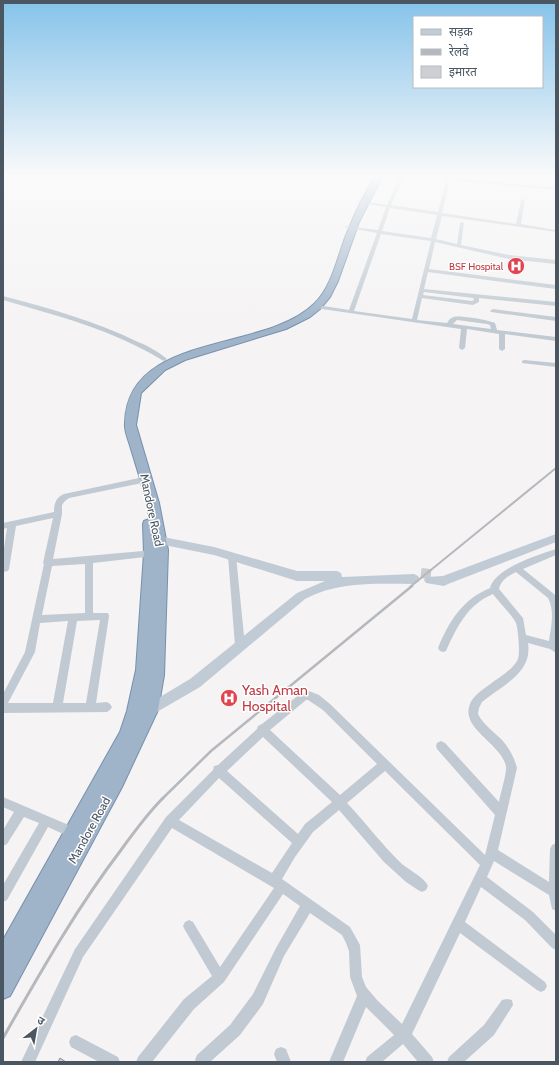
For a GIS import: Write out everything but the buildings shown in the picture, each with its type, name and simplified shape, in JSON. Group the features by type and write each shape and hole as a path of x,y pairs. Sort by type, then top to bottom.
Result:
{"highway":[{"name":"Mandore Road","path":"3,989 32,932 120,774 150,710 156,675 156,546 153,503 130,424 133,402 141,386 170,362 283,327 299,320 317,307 325,298 332,283 349,228"},
{"name":"Mandore Road","path":"6,949 74,833 127,735 139,699 144,670 156,546 139,481 122,426 125,402 128,393 134,384 153,366 164,359 276,325 290,320 302,312 317,298 325,284 349,228"}],"main road":[{"path":"433,578 444,581 456,575 556,538"},
{"path":"150,710 195,683 301,596 318,586 417,576 302,576 232,556 156,546"}],"street":[{"path":"351,312 381,227"},
{"path":"414,321 436,227"},
{"path":"459,244 461,227"},
{"path":"529,227 556,231"},
{"path":"349,228 459,244 509,257 556,262"},
{"path":"426,270 556,287"},
{"path":"421,290 476,297 556,304"},
{"path":"420,296 473,303 477,301 476,297"},
{"path":"3,298 112,334 153,351 164,359"},
{"path":"317,307 464,328 556,339"},
{"path":"493,311 556,319"},
{"path":"450,326 452,320 456,318 488,322 493,324 494,331"},
{"path":"462,348 464,328"},
{"path":"502,332 502,350"},
{"path":"524,362 556,365"},
{"path":"3,704 30,652 58,514 58,502 62,497 139,481"},
{"path":"3,526 58,514"},
{"path":"5,569 12,524"},
{"path":"47,563 89,560 156,546"},
{"path":"494,590 496,581 502,576 517,568 556,552"},
{"path":"232,556 240,646"},
{"path":"89,560 89,617"},
{"path":"517,568 551,596 555,603 556,616"},
{"path":"372,1062 404,1035 492,853 512,768 510,759 505,751 478,722 474,714 474,706 480,699 518,668 524,657 520,621 494,590"},
{"path":"443,648 455,620 461,612 480,596 494,590"},
{"path":"36,620 105,616 90,706"},
{"path":"57,708 73,618"},
{"path":"522,638 554,647 556,621"},
{"path":"28,1062 78,953 170,821 218,770 262,729 303,696 309,695 324,705 486,864"},
{"path":"3,708 107,707"},
{"path":"262,729 284,750 311,772 340,802 374,843 410,879 422,886"},
{"path":"441,746 501,813"},
{"path":"147,1061 176,1018 189,1004 220,978 278,883 299,842 309,828 385,764"},
{"path":"218,770 299,842"},
{"path":"3,802 74,833"},
{"path":"3,840 22,810"},
{"path":"3,896 46,821"},
{"path":"170,821 278,883 346,931 353,940 356,951 356,974 364,996 404,1035 427,1062"},
{"path":"556,849 554,892 556,905"},
{"path":"492,853 554,892"},
{"path":"480,879 529,916 556,944"},
{"path":"202,1060 235,1030 258,999 280,952 308,905"},
{"path":"458,924 541,986"},
{"path":"189,926 220,978"},
{"path":"336,1062 364,996"},
{"path":"454,1062 489,1030 507,1005"},
{"path":"76,1042 113,1062"}],"tunnel":[{"path":"421,573 436,575"}],"railway":[{"path":"410,587 556,468"},
{"path":"163,798 211,751 412,586"},
{"path":"3,1038 89,895 136,830 163,798"}],"place":[{"name":"BSF Hospital","path":"516,266"},
{"name":"Yash Aman Hospital","path":"229,698"}]}
